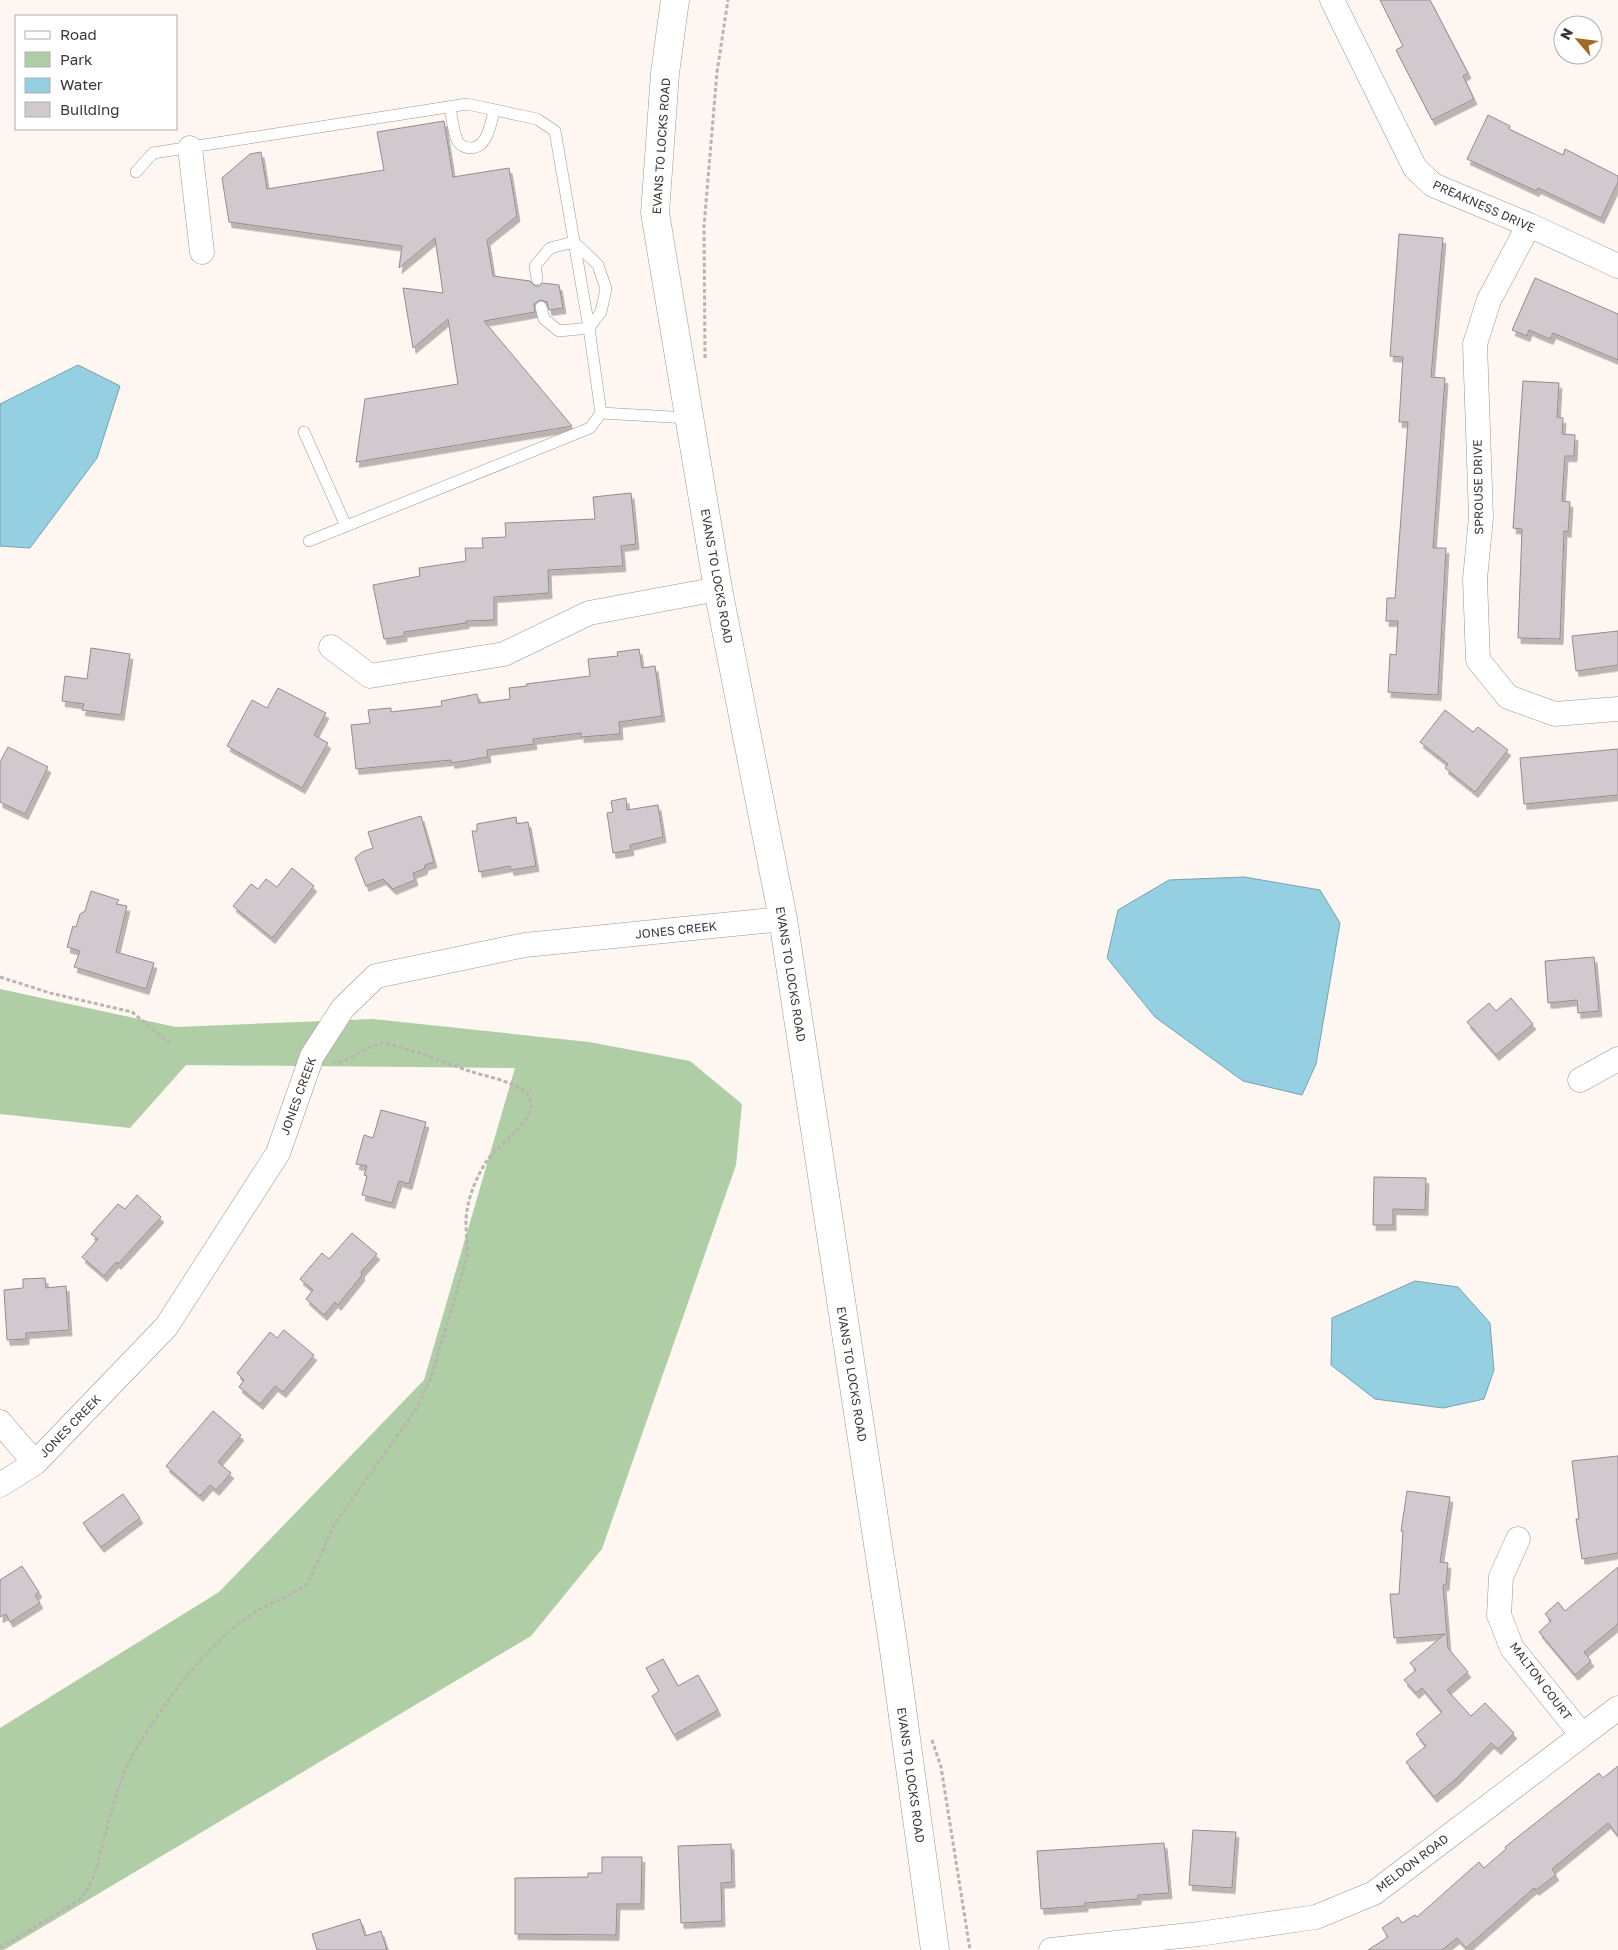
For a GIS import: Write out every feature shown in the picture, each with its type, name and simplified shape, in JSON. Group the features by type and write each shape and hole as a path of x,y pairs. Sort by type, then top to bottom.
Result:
{"street":[{"name":"EVANS TO LOCKS ROAD","path":"675,0 665,73 655,213 718,588 784,919 891,1634 935,1950"},
{"name":"PREAKNESS DRIVE","path":"1332,0 1416,168 1433,186 1529,225 1618,266"},
{"path":"190,148 202,252"},
{"name":"SPROUSE DRIVE","path":"1529,225 1489,300 1475,344 1481,517 1475,579 1478,660 1508,697 1555,714 1618,709"},
{"path":"331,647 370,676 504,654 589,613 718,588"},
{"name":"JONES CREEK","path":"0,1485 35,1463 166,1327 278,1153 312,1056 343,1008 376,976 525,945 784,919"},
{"path":"1580,1080 1618,1059"},
{"path":"0,1422 35,1463"},
{"name":"MALTON COURT","path":"1518,1539 1501,1577 1499,1615 1512,1648 1582,1734"},
{"name":"MELDON ROAD","path":"1051,1950 1199,1934 1316,1917 1374,1893 1618,1708"}],"lane":[{"path":"136,172 154,153 467,104 537,119 555,132 589,328 601,413 590,428 309,541"},
{"path":"450,107 456,138 460,144 468,148 477,147 485,140 494,110"},
{"path":"537,279 535,266 550,248 574,242"},
{"path":"541,307 544,319 559,331 589,328 601,312 606,289 598,265 574,242"},
{"path":"601,413 689,418"},
{"path":"304,432 346,526"}],"path":[{"path":"0,977 50,993 132,1012 172,1045"},
{"path":"0,1948 78,1901 86,1894 98,1863 117,1791 135,1751 165,1705 206,1654 228,1632 253,1613 301,1590 308,1583 334,1525 416,1409 432,1378 466,1257 468,1207 480,1170 493,1152 523,1123 529,1113 531,1104 529,1097 523,1090 393,1045 373,1044 341,1062 327,1062 312,1056"}],"green space":[{"path":"0,989 176,1027 373,1019 589,1042 690,1061 742,1104 736,1165 602,1549 531,1636 4,1950 0,1950 0,1728 219,1592 424,1380 515,1068 186,1065 130,1128 0,1114"}],"water":[{"path":"78,365 120,386 97,458 30,548 0,546 0,404"},
{"path":"1244,877 1320,890 1340,923 1316,1064 1302,1095 1243,1081 1155,1017 1107,958 1118,910 1169,880"},
{"path":"1415,1281 1458,1287 1490,1323 1494,1370 1484,1399 1443,1408 1375,1399 1331,1365 1332,1318"}],"building":[{"path":"1380,0 1430,0 1468,73 1463,76 1474,99 1432,120 1396,50 1403,46"},
{"path":"1488,115 1510,126 1509,129 1563,155 1565,149 1618,176 1618,182 1601,218 1538,188 1536,191 1467,159"},
{"path":"444,121 453,177 509,168 517,216 487,240 493,276 530,281 535,286 543,283 559,285 563,308 549,310 547,302 540,300 534,304 535,312 484,321 572,426 356,462 365,399 458,384 448,319 413,348 403,288 443,293 435,238 399,268 402,246 229,222 222,178 250,154 261,152 267,189 384,170 377,132"},
{"path":"1399,234 1443,238 1431,377 1445,378 1433,548 1446,548 1438,695 1388,692 1390,654 1396,655 1398,621 1386,621 1387,598 1395,598 1408,422 1399,422 1403,357 1390,356"},
{"path":"1535,278 1618,314 1618,360 1553,333 1550,339 1529,330 1527,336 1512,330"},
{"path":"1523,381 1559,383 1557,417 1563,418 1562,434 1575,435 1574,456 1565,456 1562,501 1570,502 1568,532 1564,531 1560,639 1518,638 1522,529 1513,528"},
{"path":"631,493 636,544 621,546 623,566 548,570 549,593 494,597 494,620 466,621 466,623 404,632 404,636 384,639 373,585 420,576 419,568 466,561 465,548 483,548 482,538 506,537 505,523 595,519 593,497"},
{"path":"1618,631 1618,665 1576,671 1572,636"},
{"path":"91,648 130,654 121,715 82,710 84,704 62,701 65,676 87,679"},
{"path":"639,649 642,668 655,666 662,716 619,722 620,734 581,737 581,733 533,739 534,744 487,750 488,757 452,763 451,760 356,769 351,725 370,723 368,710 391,708 391,712 442,706 441,701 477,694 479,703 510,699 509,688 590,676 588,659 618,656 617,652"},
{"path":"278,688 326,713 314,735 328,743 302,788 227,746 252,700 267,708"},
{"path":"1445,710 1473,732 1478,727 1508,750 1475,792 1445,768 1448,764 1420,742"},
{"path":"8,747 48,767 25,814 0,802 0,762"},
{"path":"1618,749 1618,795 1524,804 1520,758"},
{"path":"626,798 627,810 658,805 663,837 630,845 631,850 613,853 607,813 613,812 611,801"},
{"path":"421,816 434,862 425,865 424,869 413,873 415,880 393,889 383,879 366,886 355,858 362,852 373,848 368,832"},
{"path":"516,817 517,824 528,822 536,866 511,870 510,866 479,872 472,831 477,831 477,824"},
{"path":"292,868 314,886 272,938 233,906 251,884 258,889 266,879 277,887"},
{"path":"91,891 119,900 116,904 127,906 116,952 154,963 146,989 74,967 80,951 67,947 73,926 76,927 80,914 85,911"},
{"path":"1594,957 1599,1011 1578,1013 1577,1000 1548,1003 1545,961"},
{"path":"1511,998 1533,1024 1496,1055 1467,1022 1489,1003 1496,1011"},
{"path":"381,1110 426,1122 409,1184 399,1181 392,1203 362,1195 367,1176 364,1175 367,1166 356,1164 364,1135 373,1138"},
{"path":"1374,1177 1426,1178 1425,1210 1393,1209 1393,1225 1373,1225"},
{"path":"137,1195 161,1217 118,1264 116,1262 104,1276 82,1257 98,1239 91,1234 118,1204 125,1209"},
{"path":"352,1233 377,1254 361,1272 362,1275 338,1305 335,1302 324,1315 306,1299 313,1290 300,1279 322,1253 329,1259"},
{"path":"45,1278 46,1288 66,1286 69,1330 26,1333 26,1339 7,1340 4,1290 23,1288 23,1279"},
{"path":"284,1330 314,1355 283,1392 275,1386 260,1404 239,1387 244,1380 237,1373 270,1332 277,1338"},
{"path":"213,1411 241,1435 218,1462 231,1473 216,1490 210,1485 200,1496 166,1466"},
{"path":"1618,1456 1618,1553 1582,1559 1576,1519 1579,1519 1572,1461"},
{"path":"1407,1491 1450,1497 1440,1562 1448,1563 1446,1585 1443,1585 1448,1648 1468,1672 1447,1690 1471,1716 1485,1703 1514,1733 1498,1749 1491,1743 1456,1779 1434,1797 1406,1762 1426,1746 1416,1734 1442,1712 1422,1688 1416,1693 1404,1680 1416,1670 1410,1663 1445,1634 1394,1638 1390,1594 1399,1594 1403,1531 1401,1531"},
{"path":"123,1494 140,1518 101,1547 83,1523"},
{"path":"22,1566 39,1592 35,1595 40,1603 10,1622 6,1614 0,1617 0,1580"},
{"path":"1618,1567 1618,1624 1584,1652 1591,1661 1575,1675 1539,1632 1551,1621 1545,1614 1558,1602 1565,1611"},
{"path":"663,1659 678,1686 698,1675 718,1710 674,1735 652,1696 659,1691 646,1668"},
{"path":"1618,1766 1618,1836 1608,1823 1552,1869 1556,1875 1536,1890 1534,1888 1466,1948 1457,1938 1442,1950 1368,1950 1388,1937 1382,1928 1398,1917 1402,1923 1415,1915 1417,1917 1479,1862 1484,1868 1506,1849 1505,1847 1599,1773 1603,1778"},
{"path":"1193,1830 1236,1832 1232,1888 1189,1885"},
{"path":"1164,1843 1169,1893 1138,1895 1138,1899 1085,1903 1085,1906 1041,1909 1037,1851"},
{"path":"731,1844 732,1882 721,1883 722,1921 681,1923 678,1846"},
{"path":"602,1857 642,1857 641,1904 617,1904 616,1935 515,1934 515,1878 588,1877 588,1873 602,1873"},
{"path":"360,1919 365,1936 381,1931 387,1950 317,1950 312,1934"}]}
